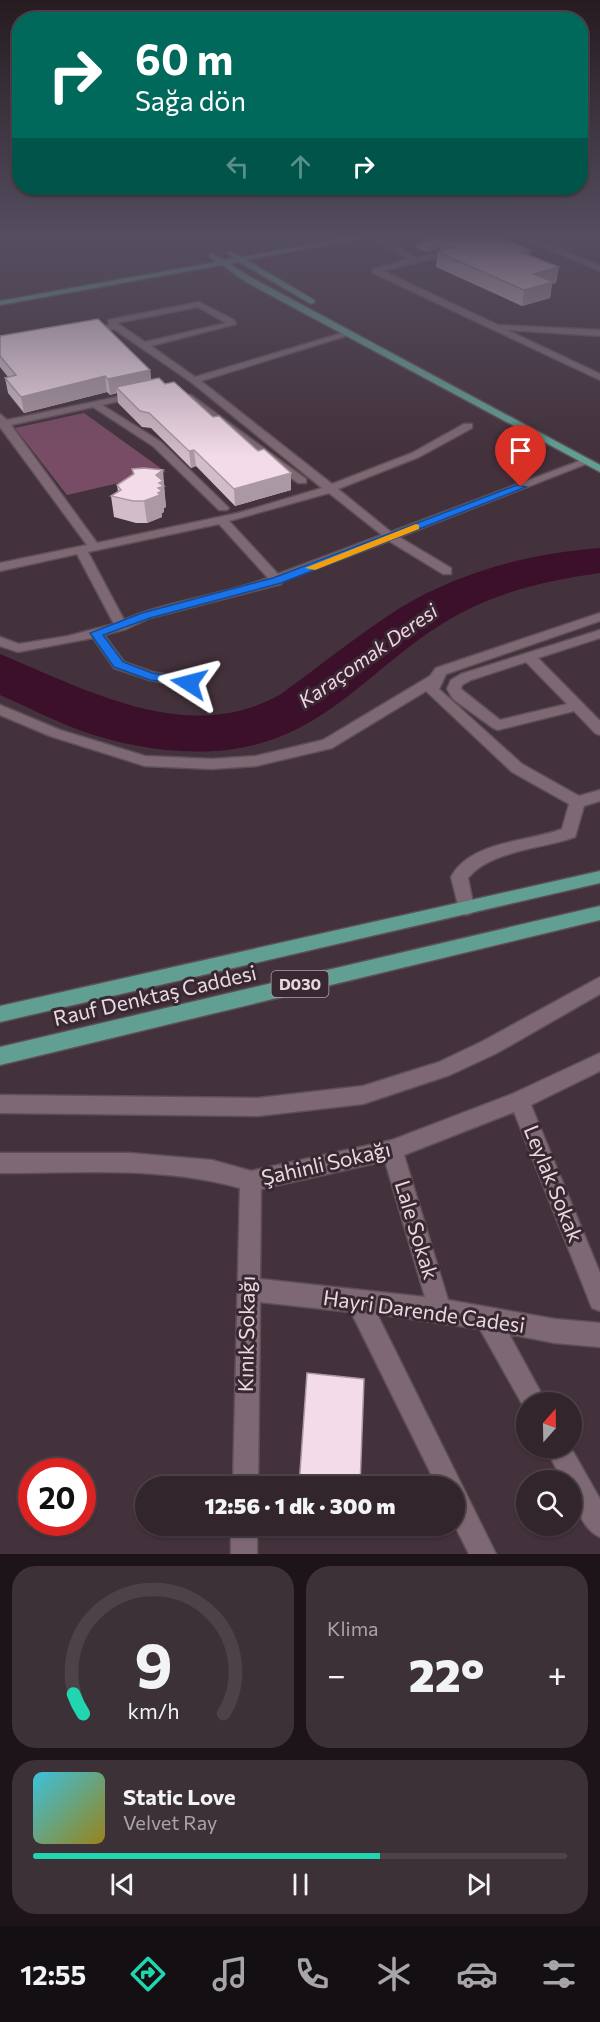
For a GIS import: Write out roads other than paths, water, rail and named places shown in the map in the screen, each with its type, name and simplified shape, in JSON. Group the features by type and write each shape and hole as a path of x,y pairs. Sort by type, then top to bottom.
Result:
{"main road":[{"path":"306,312 600,469"},
{"path":"329,312 600,462"},
{"name":"Rauf Denktaş Caddesi","path":"0,1014 600,877"},
{"name":"Rauf Denktaş Caddesi","path":"0,1056 600,913"}],"street":[{"path":"162,312 111,322 194,380 391,537 447,571"},
{"path":"144,345 232,324 212,312"},
{"path":"462,312 600,377"},
{"path":"81,332 116,326"},
{"path":"493,326 600,333"},
{"path":"194,380 346,333"},
{"path":"121,626 87,548 1,421 151,392"},
{"path":"183,393 302,481"},
{"path":"95,404 158,444 223,514 277,580"},
{"path":"0,567 332,488 443,442 468,426"},
{"path":"0,641 18,648 96,633 121,626 146,615 277,580 586,462"},
{"path":"577,802 517,768 432,690 435,679 441,671 600,618"},
{"path":"96,633 118,665 150,676 189,683"},
{"path":"577,706 498,725 458,696 454,689 456,683 466,676 600,634"},
{"path":"529,657 600,730"},
{"path":"0,710 55,733 145,761 212,764 256,761 327,744 435,679"},
{"path":"466,908 459,877 465,867 477,859 553,840 569,833 577,802 589,796 600,795"},
{"path":"0,1104 258,1107 363,1095 452,1065 490,1047 600,985"},
{"name":"Şahinli Sokağı","path":"0,1163 129,1163 212,1170 251,1181 392,1149 519,1101 600,1062"},
{"name":"Leylak Sokak","path":"519,1101 600,1300"},
{"name":"Lale Sokak","path":"392,1149 440,1310"},
{"name":"Kınık Sokağı","path":"245,1476 251,1181"},
{"name":"Hayri Darende Cadesi","path":"248,1289 440,1310 555,1331 600,1335"},
{"path":"358,1301 445,1476"},
{"path":"487,1318 528,1392"},
{"path":"564,1458 600,1524"},
{"path":"465,1518 483,1554"},
{"path":"244,1536 244,1554"}],"water":[{"name":"Karaçomak Deresi","path":"600,548 600,573 535,585 473,607 453,617 417,641 349,695 313,720 270,740 243,747 215,751 187,751 132,745 79,730 0,695 0,654 68,683 139,707 175,714 211,715 246,709 281,694 400,608 447,584 496,566 548,554"}]}
